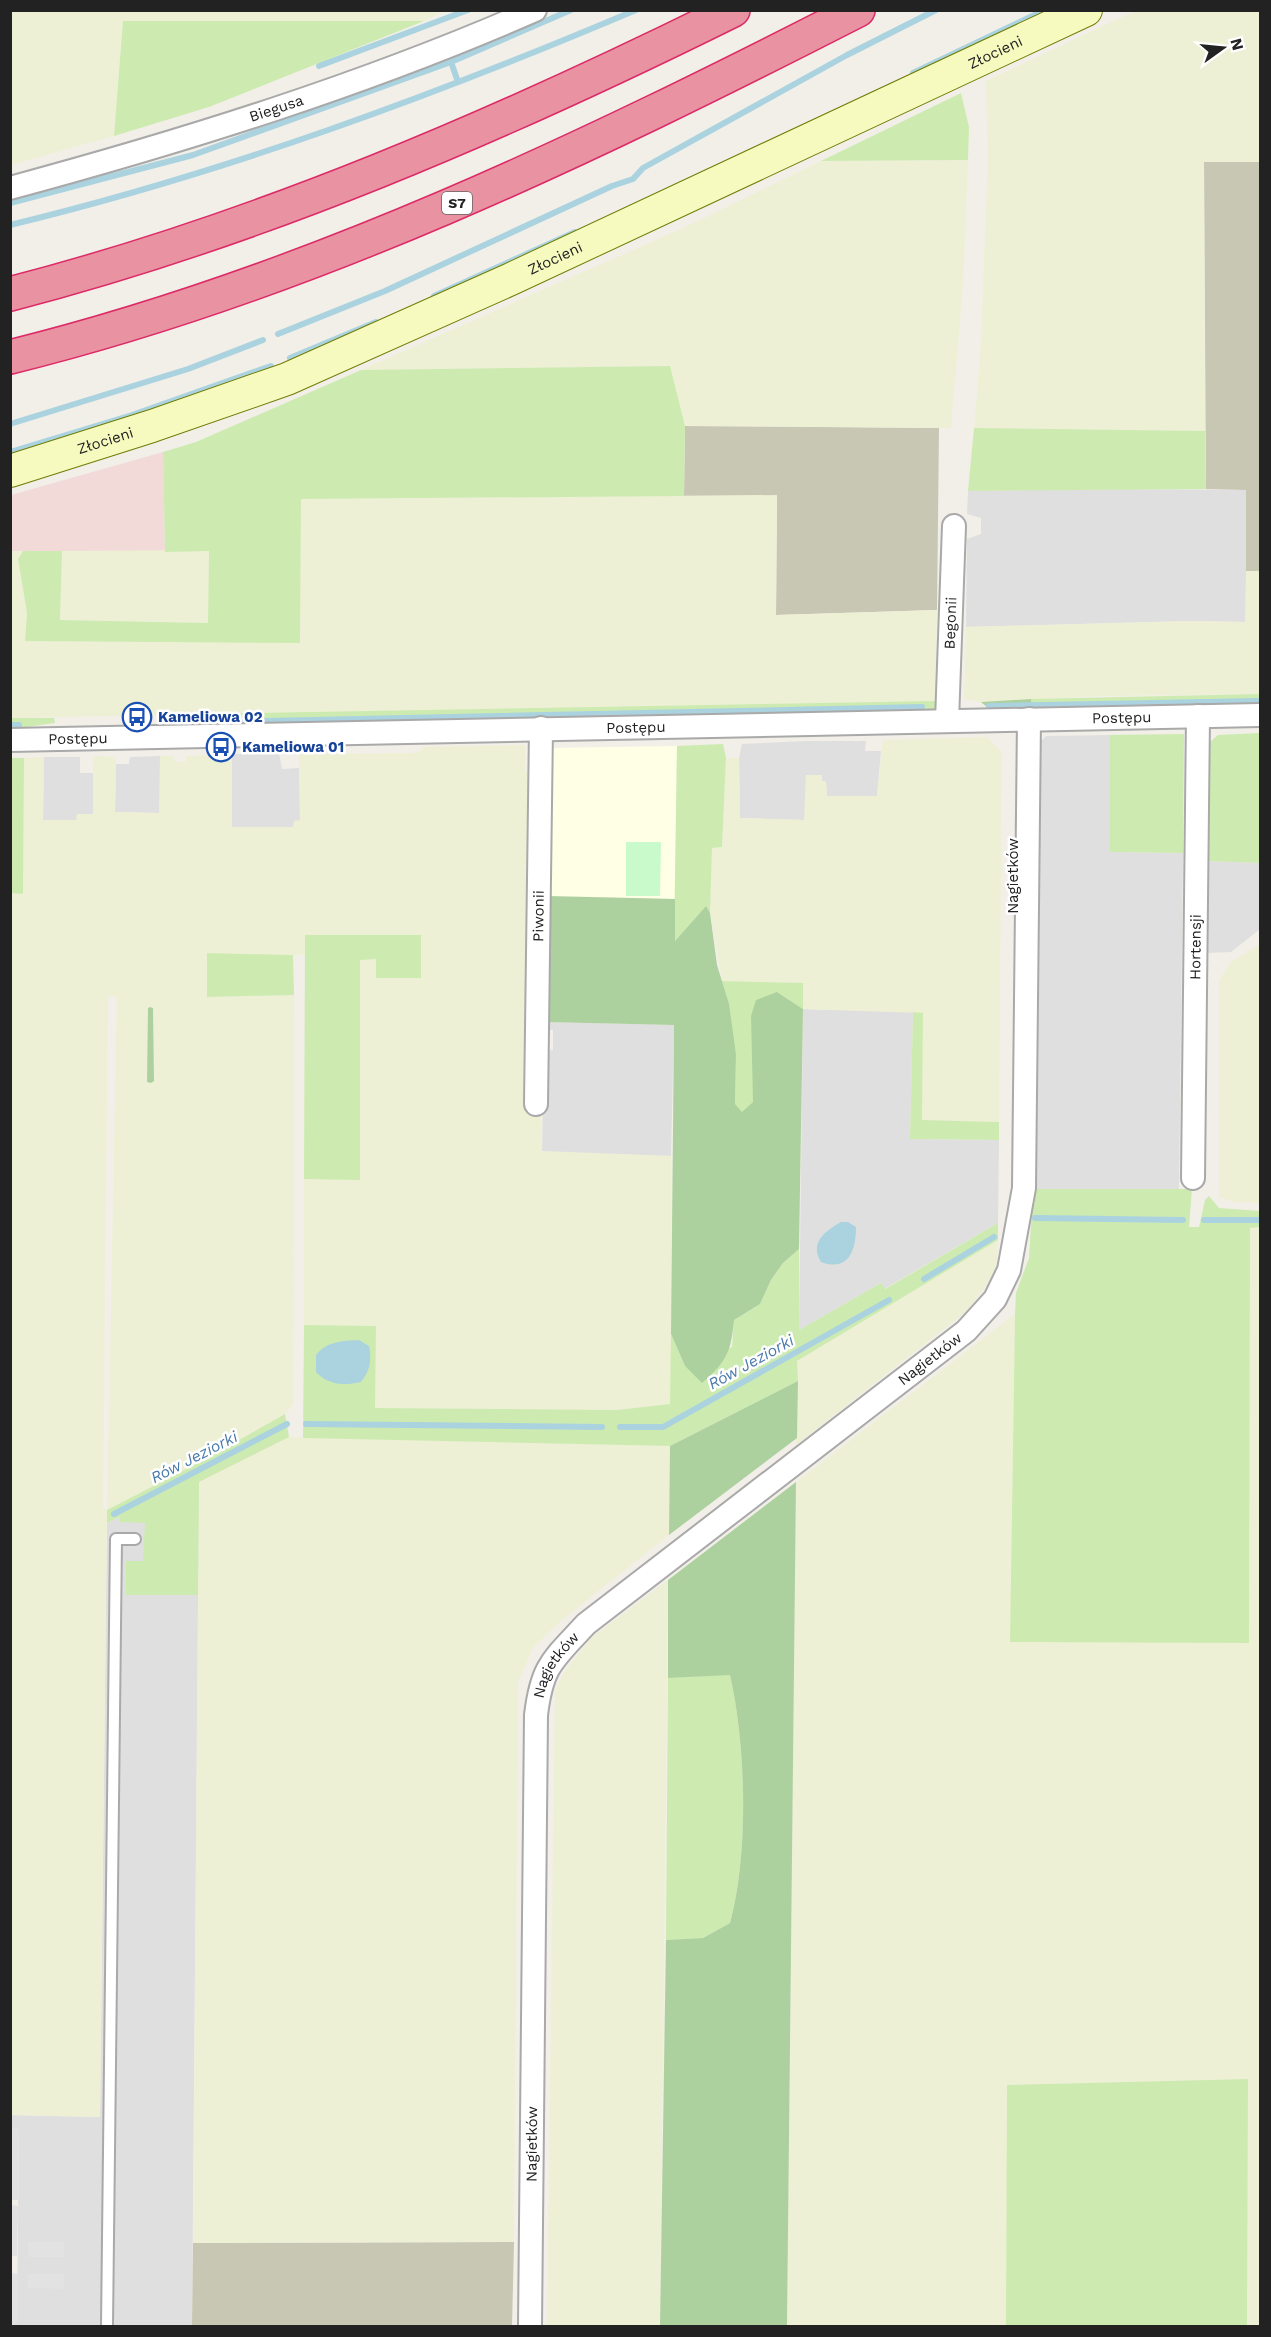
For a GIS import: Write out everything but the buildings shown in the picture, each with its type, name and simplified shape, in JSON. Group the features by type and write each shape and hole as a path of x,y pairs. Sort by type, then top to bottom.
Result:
{"highway":[{"path":"10,294 173,246 397,163 530,107 733,10"},
{"name":"S7","path":"10,357 132,322 237,287 396,228 523,176 648,117 858,10"}],"street":[{"name":"Biegusa","path":"10,188 222,128 473,37 535,10"},
{"name":"Złocieni","path":"10,471 152,426 287,379 511,279 1086,10"},
{"name":"Begonii","path":"946,721 954,526"},
{"name":"Postępu","path":"10,740 1260,715"},
{"name":"Hortensji","path":"1193,1178 1198,716"},
{"name":"Nagietków","path":"530,2326 536,1715 540,1686 545,1671 586,1624 966,1331 984,1313 1003,1286 1014,1255 1018,1211 1024,1188 1021,719"},
{"name":"Piwonii","path":"536,1104 541,728"}],"lane":[{"path":"108,2326 116,1539 135,1539"}],"shaded area":[{"path":"10,11 446,11 424,21 123,21 114,136 11,165"},
{"path":"1135,11 1260,11 1260,162 1204,162 1205,431 974,428 980,358 988,162 986,81"},
{"path":"968,160 963,285 951,428 685,426 670,366 361,370 685,227 821,161"},
{"path":"1204,162 1260,162 1260,571 1246,571 1246,490 1206,489"},
{"path":"685,426 939,428 937,610 776,615 777,496 684,496"},
{"path":"163,452 165,552 11,551 11,495"},
{"path":"1246,490 1246,622 1191,621 966,627 967,539 981,534 981,518 967,514 968,491"},
{"path":"777,495 776,615 937,610 935,701 11,718 10,551 23,551 18,559 27,613 25,641 300,642 301,499"},
{"path":"209,550 208,623 60,620 62,551"},
{"path":"1246,571 1260,571 1260,694 1104,696 981,702 964,699 966,627 1191,621 1245,622"},
{"path":"1110,735 1110,852 1183,853 1179,1189 1033,1189 1037,745 1046,736"},
{"path":"987,737 1002,752 999,1122 922,1120 922,1013 803,1009 802,983 722,981 710,913 712,848 722,847 726,758 739,758 740,818 804,820 806,775 822,775 822,781 826,782 827,796 877,796 883,740"},
{"path":"866,741 865,751 881,751 877,796 827,796 826,782 806,776 805,820 740,818 739,758 742,744"},
{"path":"525,745 525,772 533,772 542,1151 671,1156 671,1404 617,1410 374,1408 376,1326 304,1325 304,1179 360,1179 360,959 376,959 376,977 421,935 305,935 305,955 207,953 207,997 294,995 293,1405 285,1414 200,1462 107,1510 100,2117 11,2115 10,893 23,893 24,758 44,757 43,820 76,820 77,814 93,814 93,756 116,757 115,812 159,813 160,756 173,756 175,762 186,762 186,756 232,754 232,827 293,827 294,821 300,820 299,754 418,753 424,747","holes":["108,996 117,997 107,1510 103,1509"]},
{"path":"677,746 675,899 546,896 548,748"},
{"path":"279,753 282,769 299,768 300,821 293,827 232,827 232,754"},
{"path":"160,756 160,813 115,812 116,764 129,764 130,757"},
{"path":"44,757 80,757 80,773 93,773 93,814 76,820 43,820"},
{"path":"1208,861 1260,863 1260,929 1231,952 1207,953"},
{"path":"1260,944 1260,1203 1234,1202 1219,1197 1219,980 1231,962"},
{"path":"803,1009 913,1012 910,1139 999,1140 998,1223 884,1289 881,1283 799,1330"},
{"path":"544,1022 674,1025 671,1156 542,1152 544,1051 553,1050 553,1030 543,1030"},
{"path":"1250,1227 1260,1227 1260,2326 1247,2326 1247,2079 1008,2085 1006,2326 787,2326 796,1482 1015,1314 1010,1642"},
{"path":"998,1240 997,1262 990,1280 968,1310 796,1445 797,1361"},
{"path":"289,1437 670,1446 669,1535 562,1620 533,1648 518,1683 514,2242 193,2243 199,1482"},
{"path":"199,1482 192,2326 17,2326 19,2128 11,2128 11,2115 100,2117 107,1523"},
{"path":"668,1580 660,2326 547,2326 555,1692 562,1675 591,1638"},
{"path":"11,2128 19,2128 18,2200 11,2200"},
{"path":"11,2205 18,2206 17,2256 11,2256"},
{"path":"28,2242 64,2242 64,2257 28,2257"},
{"path":"514,2242 512,2326 192,2326 193,2243"},
{"path":"11,2273 18,2274 17,2326 11,2326"},
{"path":"28,2274 64,2274 64,2289 27,2288"}],"green space":[{"path":"123,21 424,21 209,107 114,136"},
{"path":"961,93 969,127 968,160 821,161"},
{"path":"670,366 685,426 684,496 301,499 300,643 25,641 27,613 18,559 23,551 62,551 60,620 208,623 209,551 165,552 163,452 196,442 361,370"},
{"path":"974,428 1205,431 1206,489 968,491"},
{"path":"1260,694 1260,703 1032,707 1031,699"},
{"path":"1031,699 1032,707 988,708 981,702"},
{"path":"935,701 935,711 203,725 204,714"},
{"path":"159,714 204,714 203,725 159,725"},
{"path":"10,718 54,718 55,723 11,729"},
{"path":"1260,733 1260,863 1208,861 1209,743 1218,735"},
{"path":"1184,734 1183,853 1110,852 1110,735"},
{"path":"723,744 726,758 722,847 712,848 710,913 706,906 674,942 677,746"},
{"path":"11,758 24,758 23,894 11,893"},
{"path":"626,842 661,842 660,896 626,896"},
{"path":"546,896 675,899 675,941 706,906 710,913 717,965 729,1004 736,1054 735,1104 742,1112 753,1102 751,1016 756,1000 777,992 803,1009 799,1249 783,1263 771,1280 760,1304 734,1320 726,1356 717,1369 702,1383 685,1366 671,1334 674,1025 544,1022"},
{"path":"305,935 421,935 421,978 376,978 376,959 360,960 360,1180 304,1179"},
{"path":"207,953 293,955 294,995 207,997"},
{"path":"722,981 803,983 803,1009 777,992 753,1081 753,1102 742,1113 735,1105 736,1054"},
{"path":"148,1008 153,1008 154,1081 151,1083 147,1082"},
{"path":"913,1012 923,1013 922,1120 999,1122 999,1140 910,1139"},
{"path":"1033,1189 1192,1189 1189,1227 1199,1227 1205,1200 1209,1196 1219,1208 1260,1211 1260,1227 1250,1228 1249,1643 1010,1642 1016,1293 1029,1258"},
{"path":"998,1223 998,1240 797,1361 798,1381 670,1446 303,1438 304,1325 376,1326 375,1408 617,1410 670,1404 671,1334 685,1366 732,1347 734,1320 760,1304 771,1280 783,1263 799,1249 799,1330 881,1283 885,1289"},
{"path":"798,1381 797,1438 669,1535 670,1446"},
{"path":"285,1414 289,1437 199,1482 198,1595 126,1595 126,1561 143,1561 145,1523 120,1522 120,1517 107,1523 107,1510 200,1462"},
{"path":"796,1482 787,2326 660,2326 666,1940 703,1938 730,1923 736,1895 743,1832 742,1766 730,1675 668,1678 668,1580"},
{"path":"730,1674 742,1766 743,1832 736,1895 730,1923 703,1938 666,1940 668,1678"},
{"path":"1248,2079 1247,2326 1006,2326 1007,2085"}],"water":[{"path":"841,1222 848,1222 856,1227 856,1236 849,1257 838,1264 821,1262 817,1249 820,1238"},
{"path":"359,1340 369,1346 370,1356 370,1365 361,1382 348,1384 331,1382 316,1372 316,1355 320,1350 336,1343"}],"waterway":[{"path":"319,66 468,10"},
{"path":"10,203 193,155 451,62 571,10"},
{"path":"10,225 170,182 328,130 483,73 636,10"},
{"path":"278,334 385,291 612,186 633,179 643,168 847,55 936,10"},
{"path":"913,73 1045,10"},
{"path":"451,62 458,82"},
{"path":"434,296 575,232"},
{"path":"290,358 376,322"},
{"path":"10,424 188,369 263,340"},
{"path":"10,452 132,415 271,366"},
{"path":"989,706 1260,701"},
{"path":"174,723 922,707"},
{"path":"10,725 19,725"},
{"name":"Rów Jeziorki","path":"1035,1218 1183,1220"},
{"name":"Rów Jeziorki","path":"1204,1220 1260,1220"},
{"name":"Rów Jeziorki","path":"924,1279 994,1237"},
{"name":"Rów Jeziorki","path":"620,1427 663,1427 889,1300"},
{"name":"Rów Jeziorki","path":"114,1514 287,1424"},
{"name":"Rów Jeziorki","path":"306,1424 602,1427"}],"place":[{"name":"Kameliowa 02","path":"137,717"},
{"name":"Kameliowa 01","path":"221,747"}]}
